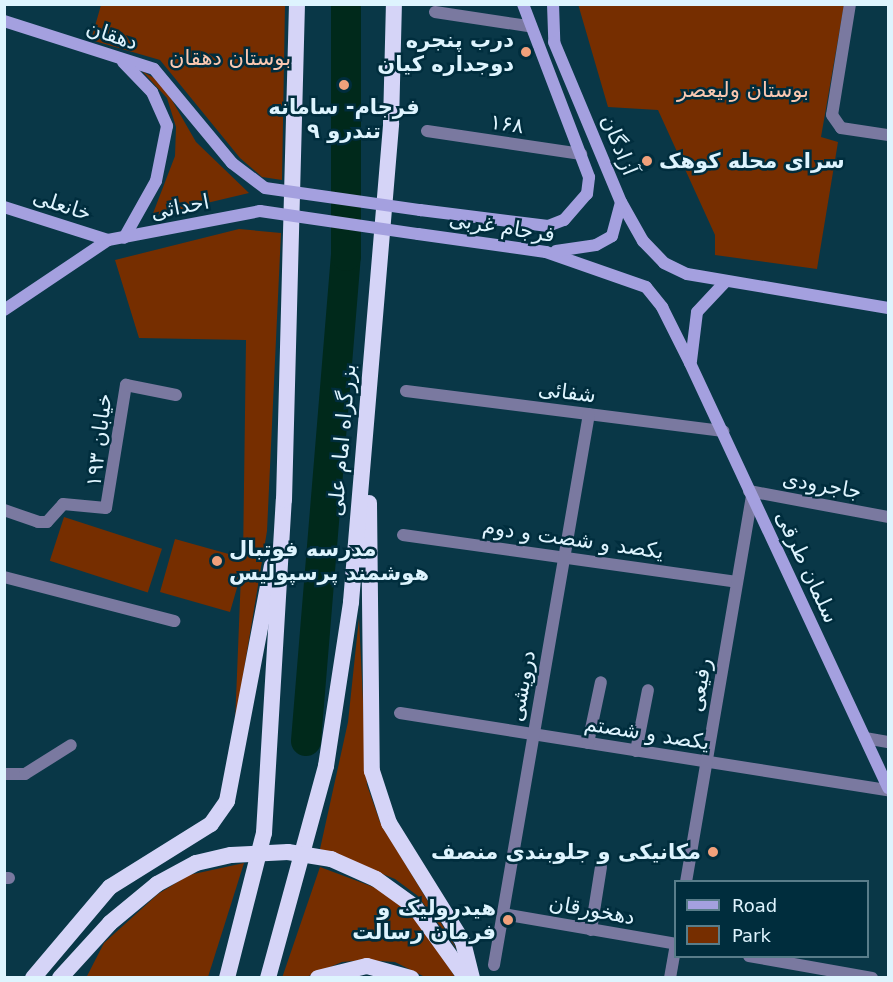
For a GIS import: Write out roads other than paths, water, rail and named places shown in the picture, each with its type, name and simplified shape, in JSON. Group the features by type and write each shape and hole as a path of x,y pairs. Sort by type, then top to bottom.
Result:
{"highway":[{"path":"227,978 264,833 284,500 297,4"},
{"name":"بزرگراه امام علی","path":"268,978 326,766 351,602 391,124 394,4"},
{"path":"366,434 372,771 389,823 463,942 472,978"},
{"path":"33,978 110,886 211,824 227,801 284,500"},
{"path":"60,978 89,945 169,876 231,855 288,852 331,859 376,879 415,907 466,978"},
{"path":"76,978 89,945"},
{"path":"318,978 367,966 411,978"}],"main road":[{"path":"523,4 528,26 581,154"},
{"name":"آزادگان","path":"553,4 554,42 621,202 643,241 664,263 687,274 888,308"},
{"name":"دهقان","path":"4,21 117,57 167,80 232,163 265,189"},
{"path":"117,57 152,92 167,126 156,182 124,238"},
{"name":"فرجام غربی","path":"265,189 526,224 564,220 587,194 589,177 581,154"},
{"path":"546,252 596,245 612,236 621,202"},
{"name":"خانعلی","path":"4,207 108,240"},
{"name":"فرجام غربی","path":"260,211 546,252 646,287 662,307 690,363"},
{"name":"احداثی","path":"108,240 260,211"},
{"path":"4,310 108,240"},
{"path":"690,363 697,312 726,281"},
{"name":"سلمان طرقی","path":"690,363 888,789"}],"street":[{"path":"850,4 832,115 835,123 888,135"},
{"path":"435,12 528,26"},
{"name":"۱۶۸","path":"427,131 581,154"},
{"name":"خیابان ۱۹۳","path":"4,510 38,522 47,522 63,504 105,508 126,385 176,395"},
{"name":"شفائی","path":"406,391 723,431"},
{"name":"درویشی","path":"494,965 589,414"},
{"name":"جاجرودی","path":"751,493 888,517"},
{"name":"رفیعی","path":"686,880 738,582 751,493"},
{"name":"یکصد و شصت و دوم","path":"403,535 738,582"},
{"path":"4,577 174,621"},
{"path":"588,743 601,682"},
{"path":"636,750 648,690"},
{"name":"یکصد و شصتم","path":"400,713 888,789"},
{"path":"865,738 888,742"},
{"path":"4,774 25,774 71,745"},
{"path":"591,930 601,867"},
{"name":"دهخورقان","path":"503,914 674,945"},
{"path":"670,978 674,952"},
{"path":"754,958 872,978"}],"waterway":[{"path":"306,741 346,256 346,4"}],"place":[{"name":"درب پنجره دوجداره کیان","path":"526,52"},
{"name":"فرجام- سامانه ۹ تندرو","path":"344,85"},
{"name":"سرای محله کوهک","path":"647,161"},
{"name":"مدرسه فوتبال هوشمند پرسپولیس","path":"217,561"},
{"name":"مکانیکی و جلوبندی منصف","path":"713,852"},
{"name":"هیدرولیک و فرمان رسالت","path":"508,920"}],"park label":[{"name":"بوستان دهقان","path":"230,58"},
{"name":"بوستان ولیعصر","path":"743,90"}]}
